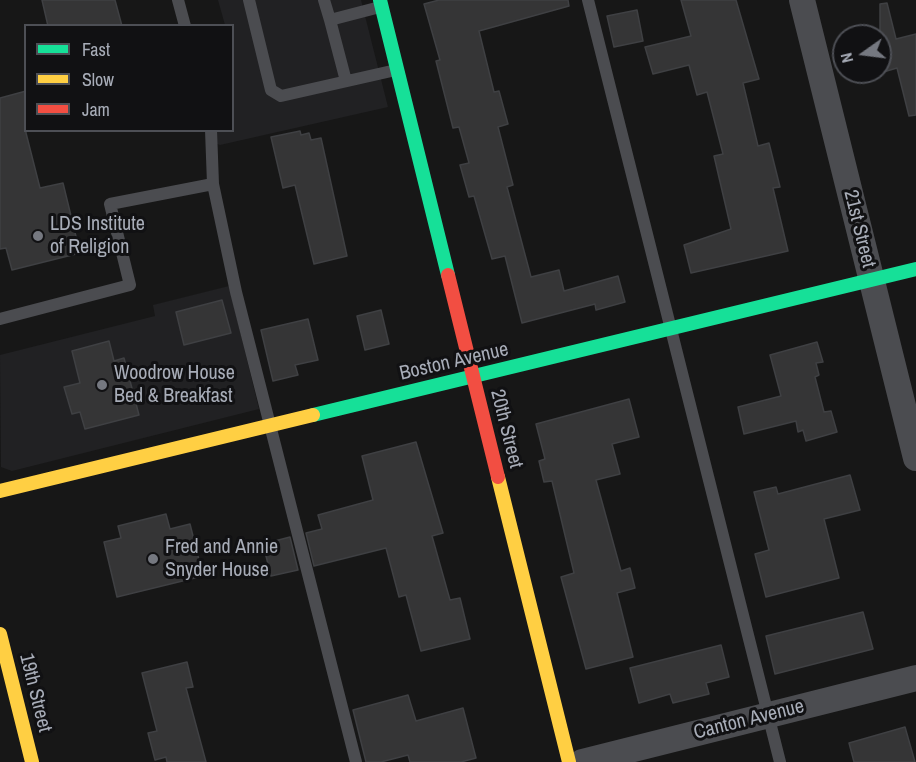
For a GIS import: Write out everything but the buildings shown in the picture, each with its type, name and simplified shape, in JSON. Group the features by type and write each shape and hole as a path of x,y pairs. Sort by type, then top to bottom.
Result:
{"street":[{"name":"21st Street","path":"802,0 916,458"},
{"name":"20th Street","path":"380,3 569,762"},
{"name":"Boston Avenue","path":"0,491 916,269"},
{"name":"19th Street","path":"0,634 32,762"},
{"name":"Canton Avenue","path":"582,762 916,678"}],"lane":[{"path":"178,0 184,24"},
{"path":"249,0 271,90 281,96 397,69"},
{"path":"324,0 346,81"},
{"path":"588,0 780,762"},
{"path":"330,20 380,3"},
{"path":"211,132 213,184 236,292 356,762"},
{"path":"0,319 130,285 110,204 213,184"}],"shaded area":[{"path":"218,0 361,0 388,107 220,145 207,140 205,132 234,132 234,24 225,24"},
{"path":"229,286 259,409 12,471 1,467 0,355 155,316 153,305"}],"traffic: fast":[{"path":"380,0 448,275"},
{"path":"313,415 916,269"}],"traffic: slow":[{"path":"0,491 313,415"},
{"path":"498,477 569,762"},
{"path":"0,634 32,762"}],"traffic: jam":[{"path":"448,275 498,477"}],"place":[{"name":"LDS Institute of Religion","path":"38,236"},
{"name":"Woodrow House Bed & Breakfast","path":"102,385"},
{"name":"Fred and Annie Snyder House","path":"153,559"}]}
